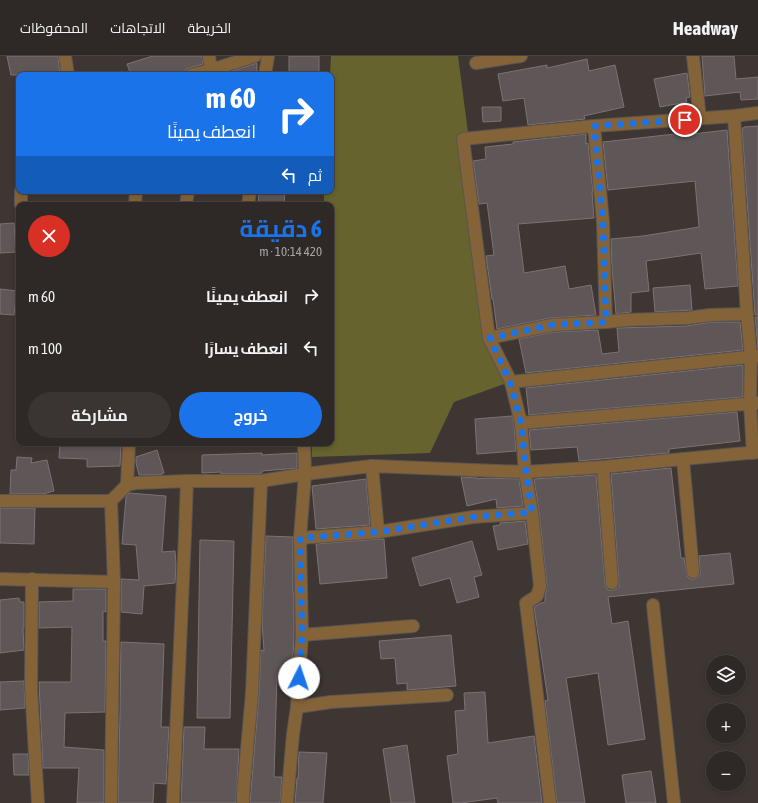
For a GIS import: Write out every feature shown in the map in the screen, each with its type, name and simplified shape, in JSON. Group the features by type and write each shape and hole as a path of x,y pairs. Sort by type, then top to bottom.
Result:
{"street":[{"path":"65,56 68,72"},
{"path":"208,56 212,70"},
{"path":"204,72 255,56"},
{"path":"265,72 268,56"},
{"path":"476,63 521,56"},
{"path":"692,56 700,119"},
{"path":"550,803 526,603 537,596 540,586 521,423 510,382 490,338 463,139 594,126 700,119 758,113"},
{"path":"0,501 111,501 127,485 136,483 261,481 372,466 526,472 603,468 682,459 756,453 754,403 755,357 747,314 734,116"},
{"path":"594,126 603,222 606,322"},
{"path":"490,338 552,325 747,314"},
{"path":"510,382 755,357"},
{"path":"521,423 754,403"},
{"path":"127,485 129,446"},
{"path":"286,803 297,707 302,635 300,538 305,474 304,446"},
{"path":"682,459 693,572"},
{"path":"372,466 378,532"},
{"path":"603,468 612,583"},
{"path":"244,803 243,795 252,693 261,481"},
{"path":"173,803 186,482"},
{"path":"111,501 114,582 111,801"},
{"path":"300,538 378,532 473,517 532,512"},
{"path":"0,579 114,582"},
{"path":"32,579 31,687 38,803"},
{"path":"653,605 674,803"},
{"path":"302,635 413,626"},
{"path":"297,707 331,702 447,695"}],"shaded area":[{"path":"331,56 458,56 492,316 507,383 454,402 430,453 312,457 312,446 334,446 334,202 324,202 324,194 334,194 334,72 330,72"}],"building":[{"path":"7,56 58,56 60,72 16,72 16,75 11,75"},
{"path":"153,56 202,56 203,64 186,69 184,72 130,72 127,64"},
{"path":"289,56 319,56 319,72 289,72"},
{"path":"702,56 734,56 736,79 758,77 758,99 741,100 740,92 705,96"},
{"path":"587,59 589,71 615,65 624,107 584,116 585,119 528,125 524,98 503,101 498,74 547,65 547,68"},
{"path":"257,63 257,72 229,72"},
{"path":"687,73 690,97 686,98 687,102 660,107 654,79"},
{"path":"482,107 501,107 501,121 483,122"},
{"path":"758,126 758,315 755,315 742,128"},
{"path":"727,130 738,286 705,289 701,253 646,261 649,291 631,293 631,312 616,314 611,239 643,236 699,227 695,181 608,190 603,142"},
{"path":"586,134 593,192 594,218 518,224 524,273 565,266 569,289 591,285 596,315 550,318 497,329 486,256 494,255 487,203 479,204 473,161 486,159 485,147 513,144 513,142"},
{"path":"259,194 285,194 284,202 258,202"},
{"path":"14,223 16,252 0,253 0,224"},
{"path":"690,285 692,310 655,312 653,288"},
{"path":"0,289 16,291 14,315 0,314"},
{"path":"755,317 758,317 758,349"},
{"path":"711,322 740,322 743,350 526,373 519,339 553,332 598,330 602,354 619,352 617,328 687,326"},
{"path":"743,365 743,397 529,415 526,388"},
{"path":"737,412 740,441 669,449 669,453 579,461 577,447 531,450 529,430"},
{"path":"512,416 516,451 477,454 475,419"},
{"path":"60,446 121,446 120,466 87,467 87,459 59,458"},
{"path":"157,450 164,473 160,475 139,475 136,457"},
{"path":"262,453 262,455 297,453 297,468 262,471 260,474 221,474 221,472 202,473 202,455"},
{"path":"17,457 32,458 31,463 47,460 54,491 43,494 10,494 11,470 16,470"},
{"path":"671,468 681,558 684,558 687,576 690,579 693,579 700,575 699,556 730,553 734,584 608,597 612,624 628,621 645,739 608,745 598,673 566,678 585,803 557,803 545,701 548,700 534,607 545,602 547,585 534,479 596,475 605,584 608,590 613,590 619,587 619,582 611,474"},
{"path":"461,477 478,479 519,479 523,506 497,508 496,499 467,506"},
{"path":"366,479 370,525 316,529 312,486"},
{"path":"129,493 166,496 162,552 175,551 175,583 144,586 142,614 121,612 121,579 139,580 136,545 122,544 126,497"},
{"path":"0,508 35,508 34,544 0,543"},
{"path":"525,521 528,544 498,550 493,526 500,525 500,523"},
{"path":"266,536 293,537 294,635 292,676 277,676 274,777 282,777 280,803 250,803 261,650 264,651 262,622"},
{"path":"384,539 387,578 320,584 316,544"},
{"path":"200,540 234,541 230,718 197,718"},
{"path":"472,541 482,575 474,577 479,597 457,603 450,578 420,586 412,558"},
{"path":"73,589 106,589 106,612 103,611 103,641 106,641 105,712 65,713 64,747 104,750 104,803 77,803 79,768 43,768 39,682 71,682 72,627 39,628 39,602 73,601"},
{"path":"19,598 20,602 24,602 24,650 0,653 0,600"},
{"path":"451,635 456,686 407,690 407,683 397,684 395,658 381,659 379,641"},
{"path":"121,642 164,644 161,727 169,727 166,784 154,783 153,803 118,803"},
{"path":"24,681 25,708 0,710 0,682"},
{"path":"485,692 488,743 534,736 542,803 498,803 497,798 453,803 447,756 458,754 455,711 465,710 464,693"},
{"path":"184,727 205,727 204,749 239,749 236,803 181,803"},
{"path":"407,745 415,803 391,803 383,749"},
{"path":"299,752 327,753 323,803 295,803"},
{"path":"13,754 28,754 29,775 14,775"},
{"path":"651,771 656,803 626,803 622,775"}],"route":[{"path":"299,678 302,635 300,538 378,532 473,517 532,512 521,423 510,382 490,338 552,325 606,322 603,222 594,126 685,120"}]}
